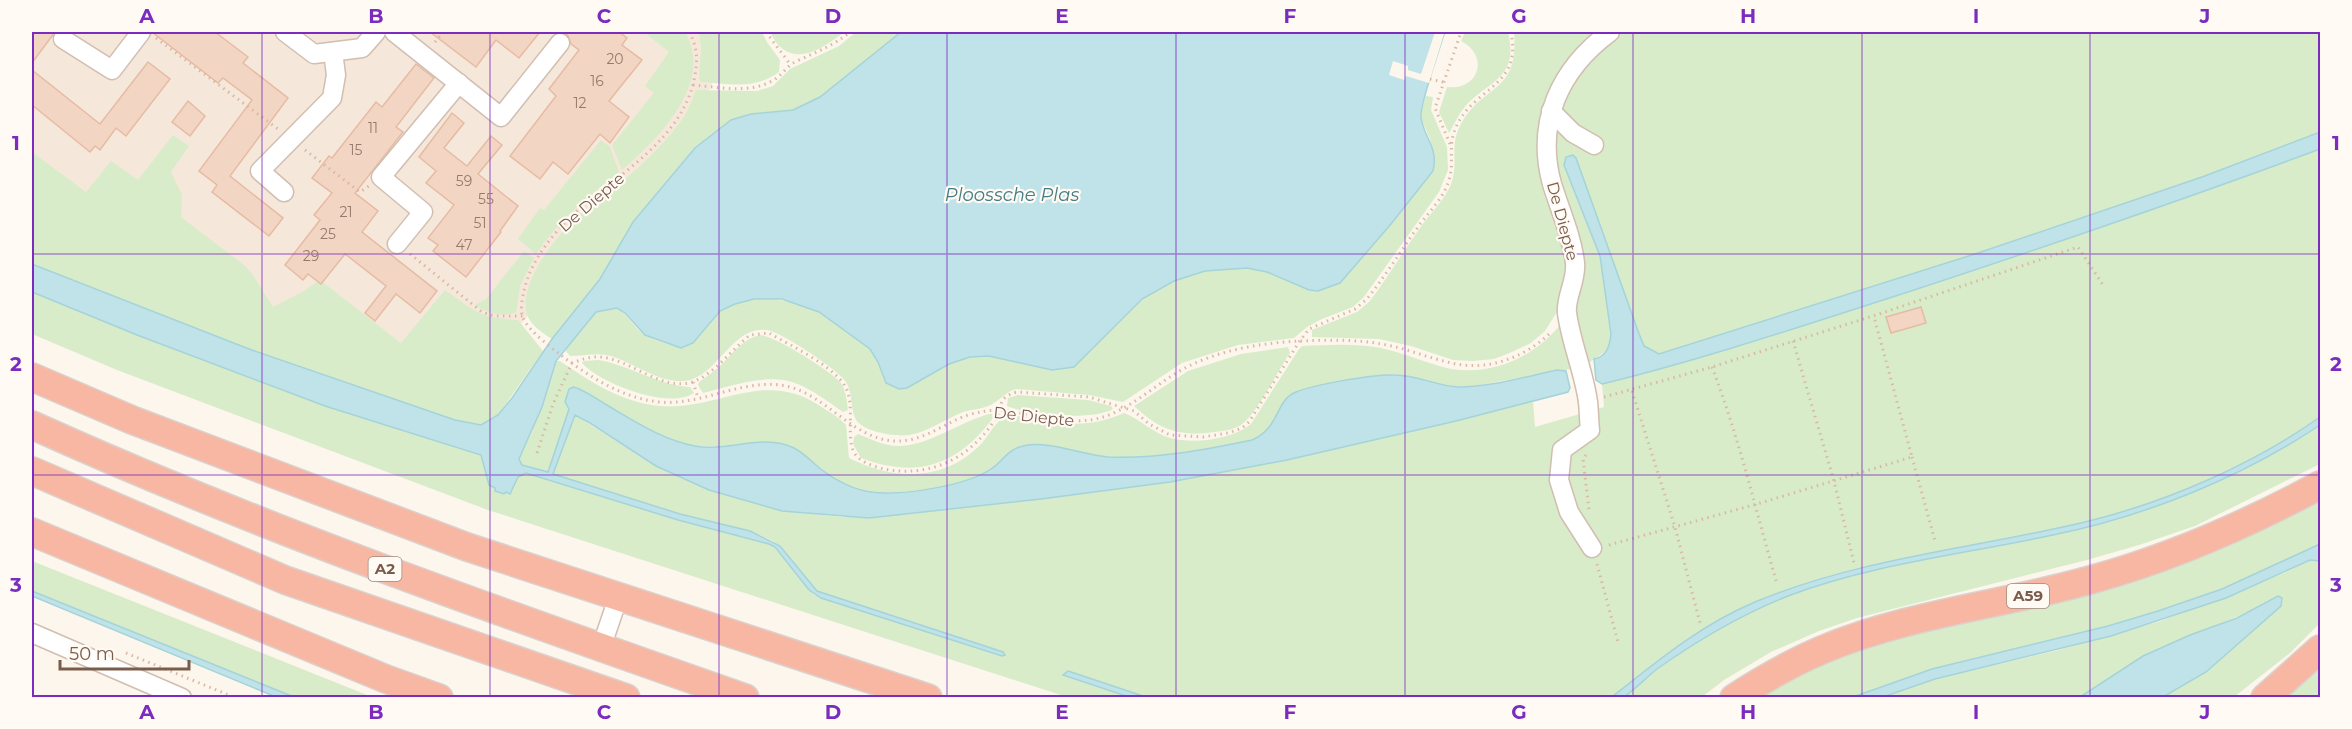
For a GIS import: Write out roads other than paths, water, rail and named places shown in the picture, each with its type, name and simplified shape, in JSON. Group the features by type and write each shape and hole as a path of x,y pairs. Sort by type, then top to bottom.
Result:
{"highway":[{"path":"32,377 132,420 467,547 928,698"},
{"name":"A2","path":"32,425 118,464 304,538 601,648 745,698"},
{"path":"32,471 285,580 626,698"},
{"name":"A59","path":"1734,698 1779,671 1822,650 1915,621 2038,594 2144,564 2201,544 2258,519 2320,485"},
{"path":"32,532 386,679 439,698"},
{"path":"2265,698 2320,650"}],"street":[{"path":"63,39 112,70 141,32"},
{"path":"285,32 314,54 362,48 376,32"},
{"path":"394,32 501,117 560,43"},
{"name":"De Diepte","path":"1592,548 1569,512 1560,480 1562,450 1590,430 1588,401 1566,310 1575,265 1571,243 1552,182 1547,136 1551,111 1559,89 1573,68 1610,32"},
{"path":"284,192 260,171 332,98 336,75 333,52"},
{"path":"397,244 423,212 381,177 459,83"},
{"path":"1551,111 1573,133 1594,145"},
{"path":"601,648 619,596"},
{"path":"32,633 182,698"}],"water":[{"name":"Ploossche Plas","path":"901,32 1448,32 1444,34 1421,111 1422,124 1434,156 1433,171 1340,283 1318,291 1309,290 1267,272 1247,268 1205,271 1174,281 1142,299 1074,367 1052,370 989,356 970,357 949,364 907,388 899,389 886,383 870,349 819,312 782,299 754,299 720,311 693,343 681,348 645,335 625,313 617,308 596,312 556,361 542,407 519,459 522,465 548,472 569,409 565,402 569,389 573,387 648,429 671,439 707,447 757,442 782,444 798,450 827,474 846,484 866,491 884,493 916,491 966,480 991,469 1009,452 1023,446 1043,445 1108,457 1144,457 1252,440 1268,428 1289,396 1317,386 1360,378 1403,375 1450,386 1470,387 1557,370 1566,371 1570,388 1568,392 1456,421 1287,460 1170,482 869,518 782,511 709,490 656,466 575,415 553,474 680,514 750,531 780,546 817,591 1003,652 1005,655 1002,656 821,598 809,590 775,547 769,544 678,520 526,473 518,477 510,494 495,491 495,488 489,485 481,455 325,406 137,335 32,292 32,264 249,349 455,420 481,425 498,415 512,398 552,339 600,279 633,222 695,148 731,120 751,114 793,110 820,97"},
{"path":"2320,132 2320,149 2062,241 1716,353 1602,384 1596,380 1594,359 1602,356 1607,350 1611,334 1600,256 1564,165 1566,157 1573,155 1576,158 1644,346 1659,354 1978,253 2202,177"},
{"path":"2320,417 2320,425 2258,462 2158,506 2088,527 1852,576 1788,596 1753,611 1704,638 1657,669 1622,698 1612,697 1698,632 1755,602 1795,587 1877,564 2085,522 2147,504 2237,466 2266,451"},
{"path":"2320,544 2320,561 2310,560 2226,598 2111,636 1935,679 1883,697 1853,697 1932,669 2108,626 2158,611 2222,589"},
{"path":"32,591 294,697 276,697 32,596"},
{"path":"2278,596 2282,598 2281,606 2206,672 2163,697 2080,697 2143,656 2190,635 2237,618"},
{"path":"1068,671 1146,697 1129,697 1063,675"}]}
